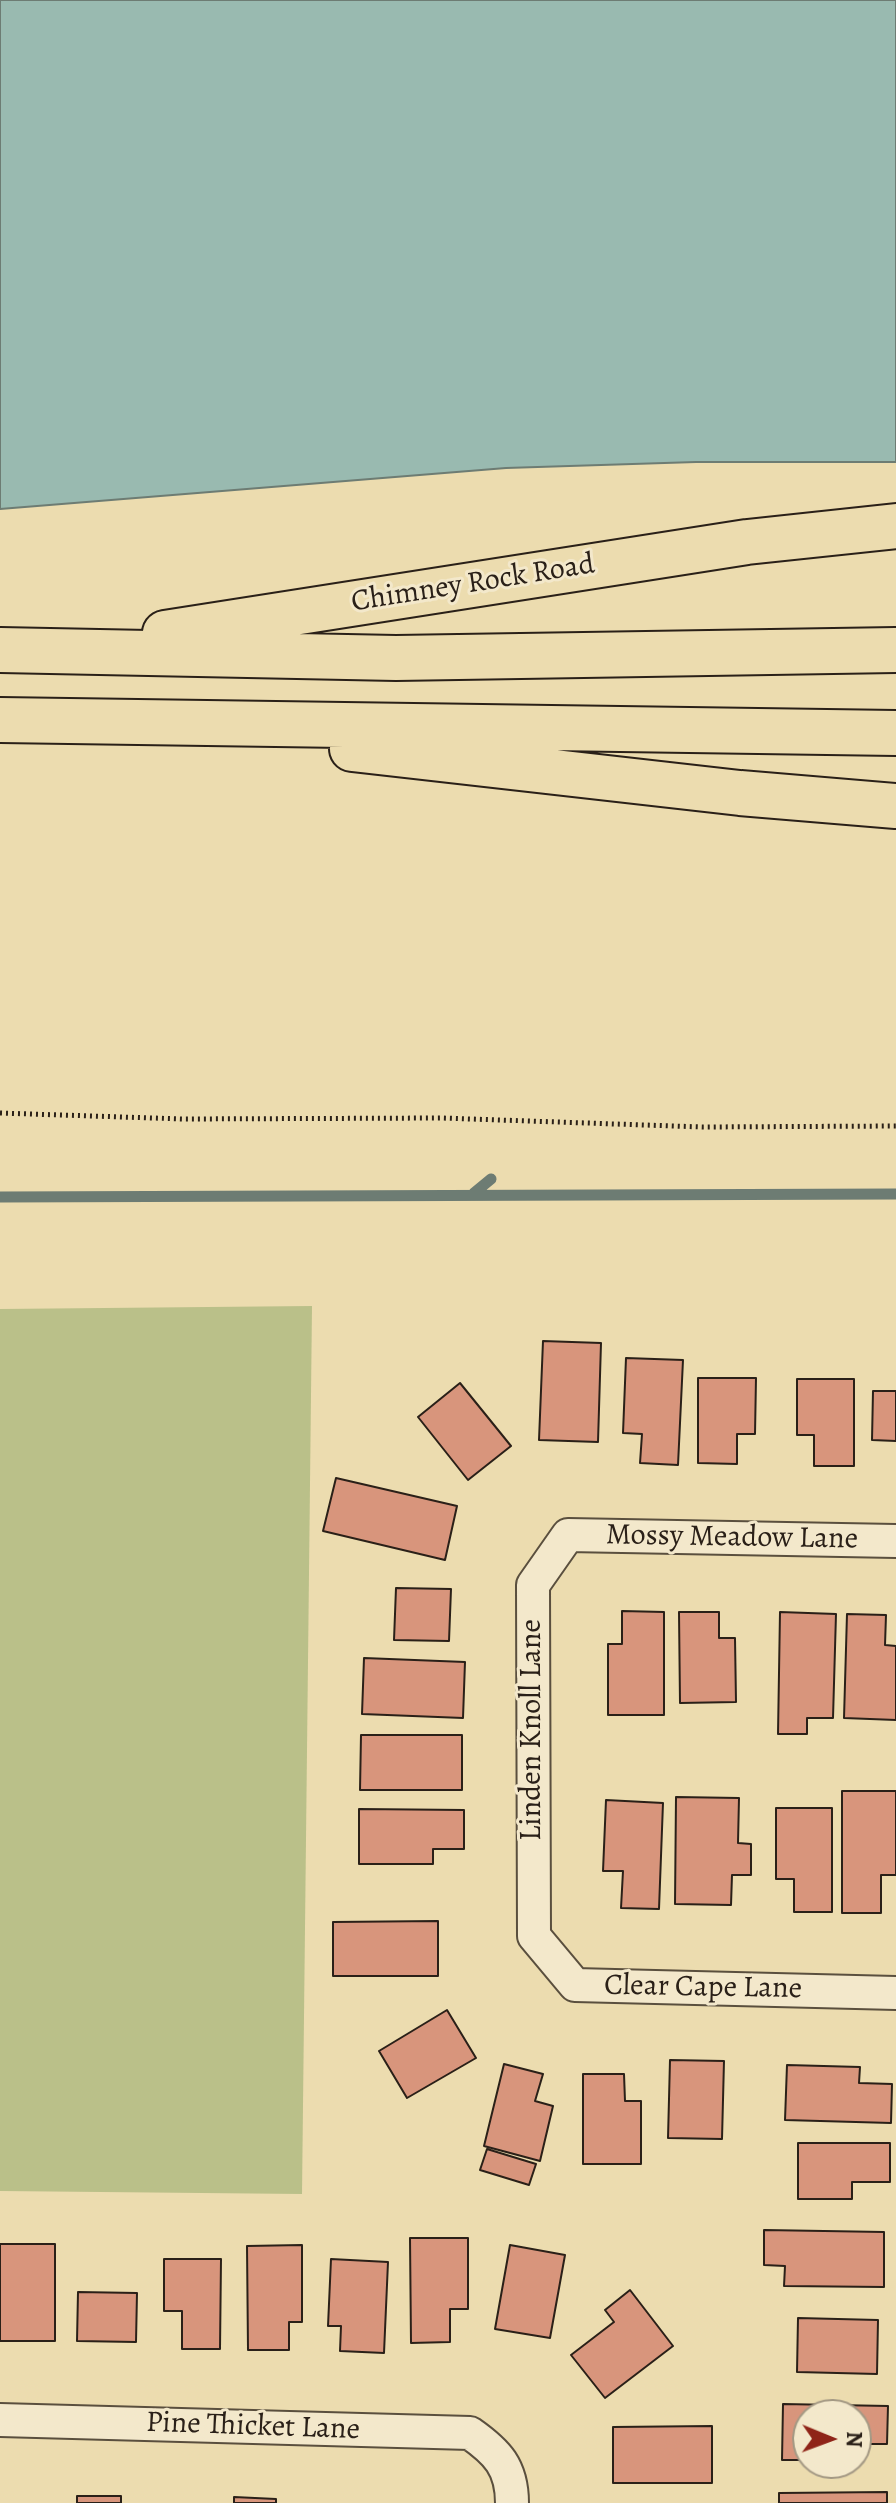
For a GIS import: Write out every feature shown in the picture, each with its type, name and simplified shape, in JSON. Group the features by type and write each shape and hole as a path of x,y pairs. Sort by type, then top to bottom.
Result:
{"highway":[{"name":"Chimney Rock Road","path":"52,650 460,584 747,542 896,526"},
{"path":"0,650 396,658 896,650"},
{"path":"0,720 896,733"},
{"path":"115,721 552,772 896,806"}],"street":[{"name":"Mossy Meadow Lane","path":"568,1535 896,1541"},
{"name":"Linden Knoll Lane","path":"534,1936 533,1585 568,1535"},
{"name":"Clear Cape Lane","path":"534,1936 575,1985 896,1993"},
{"name":"Pine Thicket Lane","path":"0,2420 470,2433 499,2454 512,2491 512,2503"}],"path":[{"path":"0,1113 183,1119 442,1118 702,1127 896,1126"}],"green space":[{"path":"312,1306 302,2194 0,2191 0,1309"}],"water":[{"path":"0,0 896,0 896,462 696,462 506,468 0,509"}],"building":[{"path":"543,1341 601,1343 598,1442 539,1440"},
{"path":"626,1358 683,1360 678,1465 640,1463 642,1434 623,1433"},
{"path":"698,1378 756,1378 755,1434 737,1434 737,1464 698,1463"},
{"path":"797,1379 854,1379 854,1466 814,1466 814,1435 797,1435"},
{"path":"460,1383 511,1446 468,1480 418,1417"},
{"path":"873,1391 896,1391 896,1441 872,1440"},
{"path":"336,1478 457,1506 445,1560 323,1531"},
{"path":"396,1588 451,1589 449,1641 394,1640"},
{"path":"622,1611 664,1612 664,1715 608,1715 608,1644 622,1644"},
{"path":"679,1612 719,1612 719,1638 735,1638 736,1702 680,1703"},
{"path":"780,1612 836,1614 833,1718 807,1718 807,1734 778,1734"},
{"path":"847,1614 886,1615 885,1645 896,1646 896,1720 844,1718"},
{"path":"364,1658 465,1662 463,1718 362,1714"},
{"path":"361,1735 462,1735 462,1790 360,1790"},
{"path":"842,1791 896,1791 896,1875 881,1875 881,1913 842,1913"},
{"path":"676,1797 739,1798 738,1843 751,1844 751,1875 732,1875 731,1905 675,1904"},
{"path":"606,1800 663,1803 659,1909 621,1908 623,1871 603,1871"},
{"path":"776,1808 832,1808 832,1912 794,1912 794,1879 776,1879"},
{"path":"359,1809 464,1810 464,1849 433,1849 433,1864 359,1864"},
{"path":"438,1921 438,1976 333,1976 333,1922"},
{"path":"447,2010 476,2058 407,2098 379,2051"},
{"path":"670,2060 724,2061 722,2139 668,2138"},
{"path":"504,2064 543,2074 535,2101 553,2106 540,2161 484,2146"},
{"path":"787,2065 860,2067 859,2083 892,2084 891,2123 785,2120"},
{"path":"583,2074 624,2074 625,2101 641,2101 641,2164 583,2164"},
{"path":"798,2143 890,2143 890,2182 852,2182 852,2199 798,2199"},
{"path":"487,2149 536,2164 529,2185 480,2170"},
{"path":"764,2230 884,2232 884,2287 784,2286 785,2266 764,2265"},
{"path":"410,2238 468,2238 468,2309 450,2309 450,2342 411,2343"},
{"path":"0,2244 55,2244 55,2341 0,2341"},
{"path":"302,2245 302,2322 289,2322 289,2350 248,2350 247,2246"},
{"path":"510,2245 565,2255 550,2338 495,2329"},
{"path":"164,2259 221,2259 220,2349 182,2349 182,2311 164,2311"},
{"path":"331,2259 388,2262 384,2353 340,2351 341,2326 328,2326"},
{"path":"630,2290 673,2346 605,2398 571,2355 614,2322 605,2310"},
{"path":"78,2292 137,2293 136,2342 77,2341"},
{"path":"798,2318 878,2320 877,2374 797,2372"},
{"path":"783,2404 792,2404 792,2460 782,2460"},
{"path":"872,2406 888,2406 887,2444 872,2444"},
{"path":"712,2426 712,2483 613,2483 613,2427"},
{"path":"887,2492 887,2503 779,2503 779,2493"},
{"path":"77,2496 121,2496 121,2503 77,2503"},
{"path":"234,2497 276,2499 276,2503 234,2503"}],"waterway":[{"path":"474,1193 491,1179"},
{"path":"0,1197 896,1194"}]}
